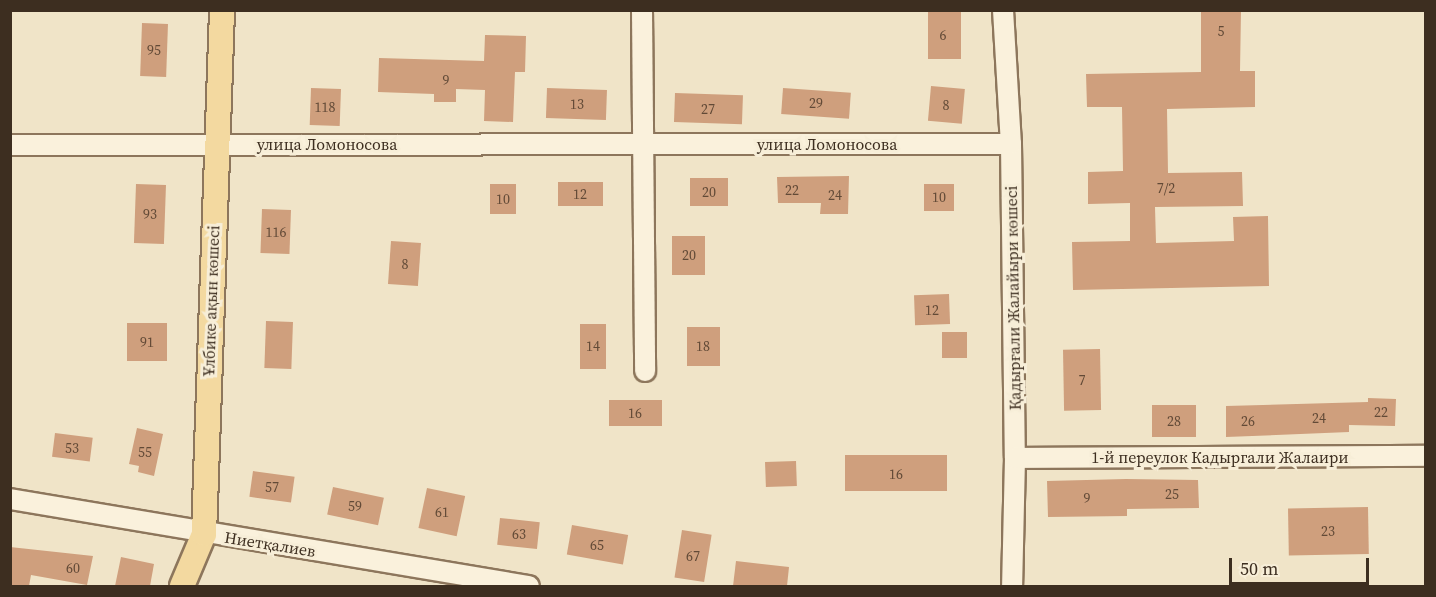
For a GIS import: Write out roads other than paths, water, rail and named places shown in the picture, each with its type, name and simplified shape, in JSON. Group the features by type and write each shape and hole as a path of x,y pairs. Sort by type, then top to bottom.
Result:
{"main road":[{"name":"Ұлбике ақын көшесі","path":"182,586 204,534 222,10"}],"street":[{"path":"642,10 645,371"},
{"name":"Қадырғали Жалайыри көшесі","path":"1003,10 1011,144 1015,458 1012,586"},
{"name":"улица Ломоносова","path":"10,145 1011,144"},
{"name":"1-й переулок Кадыргали Жалаири","path":"1015,458 1425,456"},
{"name":"Ниетқалиев","path":"10,499 450,580 529,586"}]}
